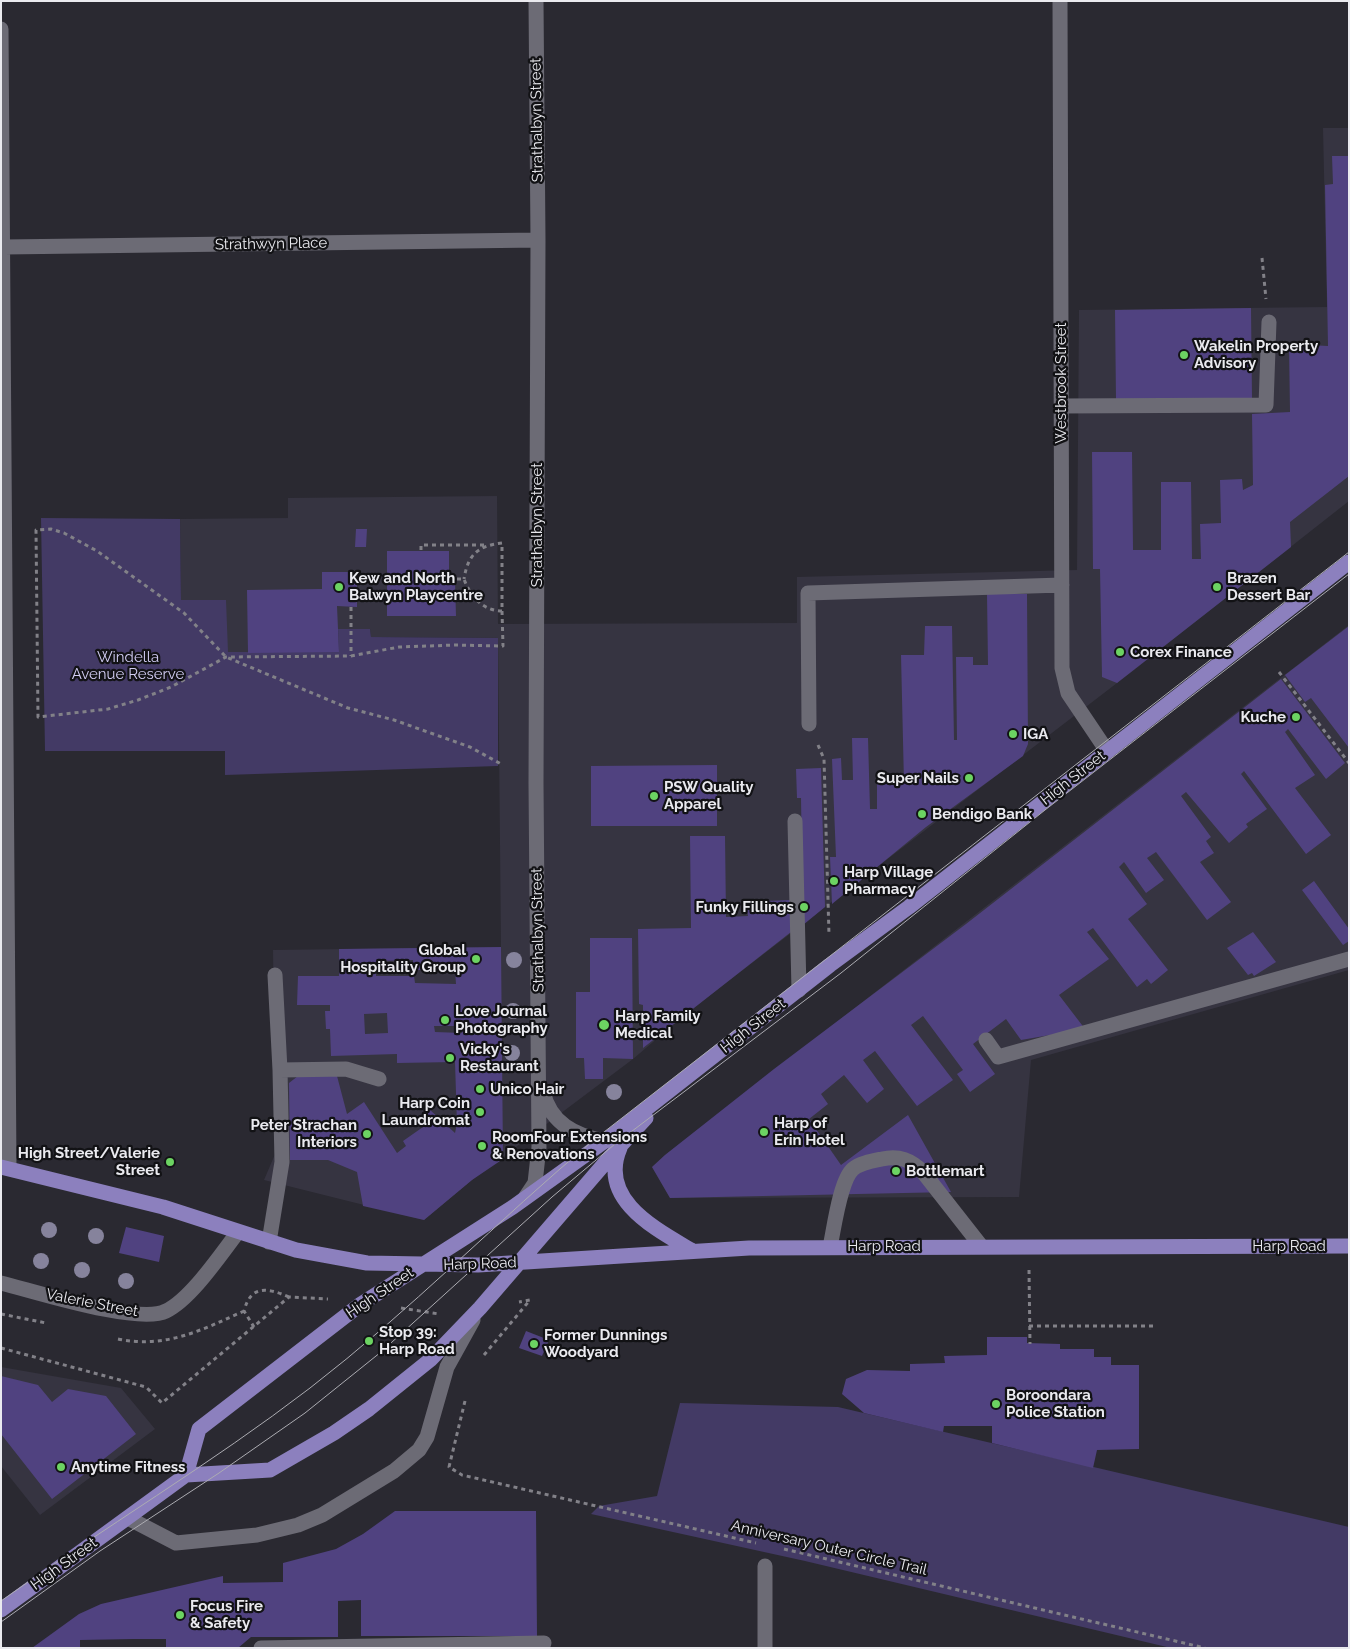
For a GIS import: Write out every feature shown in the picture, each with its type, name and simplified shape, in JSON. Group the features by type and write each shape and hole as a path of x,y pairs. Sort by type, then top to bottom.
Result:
{"main road":[{"name":"High Street","path":"186,1475 199,1429 333,1324 525,1198 606,1141 830,966 909,907 1349,562"},
{"name":"High Street","path":"1,1610 186,1475 270,1470 334,1433 397,1388 430,1360 480,1308 620,1146 678,1084"},
{"path":"620,1146 615,1160 615,1178 626,1203 638,1215 691,1250"},
{"path":"5,1167 163,1207 269,1242 335,1258 421,1265"},
{"name":"Harp Road","path":"421,1265 519,1262 691,1250 830,1247 1349,1246"}],"street":[{"name":"Strathalbyn Street","path":"525,1198 535,1183 538,1161 539,1049 536,791 538,240 536,1"},
{"name":"Westbrook Street","path":"1060,1 1062,668 1064,682 1081,715 1107,751"},
{"path":"1,29 4,247 5,1167"},
{"name":"Strathwyn Place","path":"4,247 538,240"},
{"path":"1061,406 1266,406 1269,322"},
{"path":"809,724 808,593 1062,585"},
{"path":"795,821 799,990"},
{"path":"986,1040 998,1057 1349,959"},
{"path":"269,1242 282,1162 275,975"},
{"name":"Strathalbyn Street","path":"539,1049 541,1078 548,1109 558,1122 570,1130 588,1138 606,1141"},
{"path":"280,1070 346,1069 379,1079"},
{"path":"830,1247 845,1181 852,1170 866,1162 903,1158 914,1163 924,1172 981,1246"},
{"name":"Valerie Street","path":"1,1283 128,1313 157,1314 165,1312 188,1293 238,1232"},
{"name":"High Street","path":"128,1518 176,1543 230,1539 298,1525 322,1515 358,1494 407,1462 423,1444 447,1367 480,1308"},
{"path":"765,1566 765,1648"},
{"path":"261,1648 544,1643"}],"path":[{"path":"1262,258 1269,322"},
{"path":"421,550 421,545 485,545 502,543 503,646 456,644 399,648 352,656 226,657 171,688 138,700 108,709 38,718 36,530 58,531 97,550 184,613 226,657 348,708 394,720 462,744 503,765"},
{"path":"485,545 470,558 464,579 471,596 482,604 502,610"},
{"path":"449,579 464,579"},
{"path":"351,607 352,656"},
{"path":"1279,672 1349,763"},
{"path":"809,724 824,759 830,966"},
{"path":"1030,1247 1030,1344"},
{"path":"254,1327 244,1311 246,1303 253,1293 270,1289 289,1297"},
{"path":"1029,1326 1156,1326"},
{"name":"Anniversary Outer Circle Trail","path":"450,1467 462,1475 759,1544"},
{"name":"Anniversary Outer Circle Trail","path":"776,1548 1205,1648"}],"shaded area":[{"path":"1323,128 1349,128 1349,501 1134,670 692,1009 633,1059 472,1180 424,1220 264,1180 276,1152 273,950 501,947 498,638 371,637 370,629 338,629 339,652 228,652 181,600 180,519 288,518 288,498 497,496 498,624 797,623 797,577 1077,570 1079,310 1327,307"},
{"path":"1349,625 1349,970 1031,1060 1019,1197 670,1198 652,1167 665,1155"},
{"name":"Anytime Fitness","path":"1,1367 121,1388 155,1429 40,1515 1,1466"}],"green space":[{"name":"Windella Avenue Reserve","path":"41,518 180,519 181,600 226,600 228,652 339,652 338,629 370,629 371,637 498,638 498,766 225,775 225,751 45,751"},
{"path":"680,1403 838,1407 1349,1527 1349,1648 1171,1648 805,1561 591,1514 599,1506 657,1496"}],"building":[{"path":"1332,156 1349,156 1349,476 1290,522 1291,547 1117,683 1102,677 1100,569 1093,569 1092,452 1132,452 1133,550 1161,550 1161,482 1191,482 1192,559 1201,559 1200,524 1221,523 1220,480 1242,479 1243,490 1253,485 1252,414 1290,412 1289,344 1328,346 1325,185 1333,184"},
{"name":"Wakelin Property Advisory","path":"1251,308 1252,399 1116,400 1115,310"},
{"path":"356,529 367,529 366,547 355,547"},
{"path":"387,551 449,551 449,583 455,582 456,616 387,616"},
{"path":"322,572 357,572 357,607 337,606 339,652 248,653 247,590 322,589"},
{"path":"987,594 1027,594 1028,744 1023,756 926,827 832,904 830,857 836,857 832,759 841,758 842,780 853,780 852,738 868,738 870,809 877,809 877,784 904,783 901,655 924,655 925,626 952,626 954,740 957,740 956,657 973,657 973,665 988,665"},
{"path":"1349,626 1349,748 1311,698 1305,702 1285,675"},
{"path":"1281,679 1345,763 1326,779 1288,729 1285,732 1315,775 1295,788 1331,835 1306,854 1244,771 1241,774 1267,809 1246,824 1248,827 1229,843 1186,792 1181,796 1211,837 1206,841 1214,853 1200,862 1231,902 1207,920 1156,852 1147,858 1164,880 1146,893 1124,862 1119,867 1147,904 1128,919 1168,970 1151,984 1147,979 1137,987 1093,928 1087,932 1109,959 1059,995 1085,1029 1021,1040 1006,1019 973,1044 995,1074 970,1092 957,1074 963,1070 923,1016 911,1025 953,1080 917,1106 875,1051 863,1060 884,1089 867,1103 844,1075 821,1094 828,1104 809,1119 841,1165 908,1115 951,1192 670,1198 652,1167 665,1155"},
{"name":"PSW Quality Apparel","path":"717,765 717,826 591,826 591,766"},
{"path":"821,768 825,907 803,925 801,798 797,798 796,769"},
{"path":"690,836 725,836 726,917 748,916 747,910 764,909 764,901 790,900 791,932 643,1048 643,1005 639,1004 638,929 691,928"},
{"path":"1314,881 1349,929 1349,941 1343,945 1302,890"},
{"path":"1253,932 1276,962 1254,976 1252,973 1248,975 1227,948"},
{"name":"Harp Family Medical","path":"590,938 632,938 633,1059 603,1058 603,1079 585,1079 584,1058 576,1058 576,992 590,992"},
{"path":"501,947 503,1159 472,1180 424,1220 363,1206 357,1172 328,1160 290,1160 289,1083 298,1076 337,1076 347,1114 364,1102 397,1153 406,1146 403,1141 423,1127 418,1119 429,1109 455,1133 457,1124 455,1062 397,1063 397,1054 331,1056 330,1029 326,1029 325,1011 330,1011 330,1005 297,1005 298,976 339,976 339,949","holes":["413,960 413,970 455,970 456,984 415,983 414,976 376,976 376,961","387,1013 388,1033 365,1034 364,1014","434,1026 461,1026 462,1033 435,1032"]},
{"path":"126,1227 164,1236 159,1262 119,1253"},
{"name":"Former Dunnings Woodyard","path":"526,1331 549,1340 542,1356 519,1348"},
{"name":"Boroondara Police Station","path":"987,1337 1027,1337 1027,1343 1060,1344 1060,1349 1094,1349 1094,1357 1111,1357 1111,1365 1139,1365 1139,1449 1097,1450 1093,1468 992,1443 992,1426 944,1426 943,1432 864,1413 842,1394 846,1379 867,1370 910,1371 910,1364 945,1363 944,1356 987,1355"},
{"name":"Anytime Fitness","path":"1,1376 38,1385 52,1402 68,1389 106,1396 136,1434 52,1499 1,1434"},
{"path":"395,1511 536,1511 537,1636 361,1636 361,1600 338,1601 338,1637 251,1637 238,1648 166,1648 166,1639 134,1639 80,1640 80,1648 32,1648 79,1614 101,1604 223,1576 223,1583 283,1582 283,1563 336,1549 363,1534"}],"tram line":[{"path":"1,1601 196,1470 310,1388 419,1297 595,1139 1349,552"},
{"path":"1,1622 100,1551 219,1473 305,1413 381,1352 552,1197 615,1144 841,973 1045,810 1349,574"}],"place":[{"name":"Wakelin Property Advisory","path":"1184,355"},
{"name":"Kew and North Balwyn Playcentre","path":"339,587"},
{"name":"Brazen Dessert Bar","path":"1217,587"},
{"name":"Corex Finance","path":"1120,652"},
{"name":"Kuche","path":"1296,717"},
{"name":"IGA","path":"1013,734"},
{"name":"Super Nails","path":"969,778"},
{"name":"PSW Quality Apparel","path":"654,796"},
{"name":"Bendigo Bank","path":"922,814"},
{"name":"Harp Village Pharmacy","path":"834,881"},
{"name":"Funky Fillings","path":"804,907"},
{"name":"Global Hospitality Group","path":"476,959"},
{"name":"Love Journal Photography","path":"445,1020"},
{"name":"Harp Family Medical","path":"604,1025"},
{"name":"Vicky's Restaurant","path":"450,1058"},
{"name":"Unico Hair","path":"480,1089"},
{"name":"Harp Coin Laundromat","path":"480,1112"},
{"name":"Harp of Erin Hotel","path":"764,1132"},
{"name":"Peter Strachan Interiors","path":"367,1134"},
{"name":"RoomFour Extensions & Renovations","path":"482,1146"},
{"name":"High Street/Valerie Street","path":"170,1162"},
{"name":"Bottlemart","path":"896,1171"},
{"name":"Stop 39: Harp Road","path":"369,1341"},
{"name":"Former Dunnings Woodyard","path":"534,1344"},
{"name":"Boroondara Police Station","path":"996,1404"},
{"name":"Anytime Fitness","path":"61,1467"},
{"name":"Focus Fire & Safety","path":"180,1615"}]}
